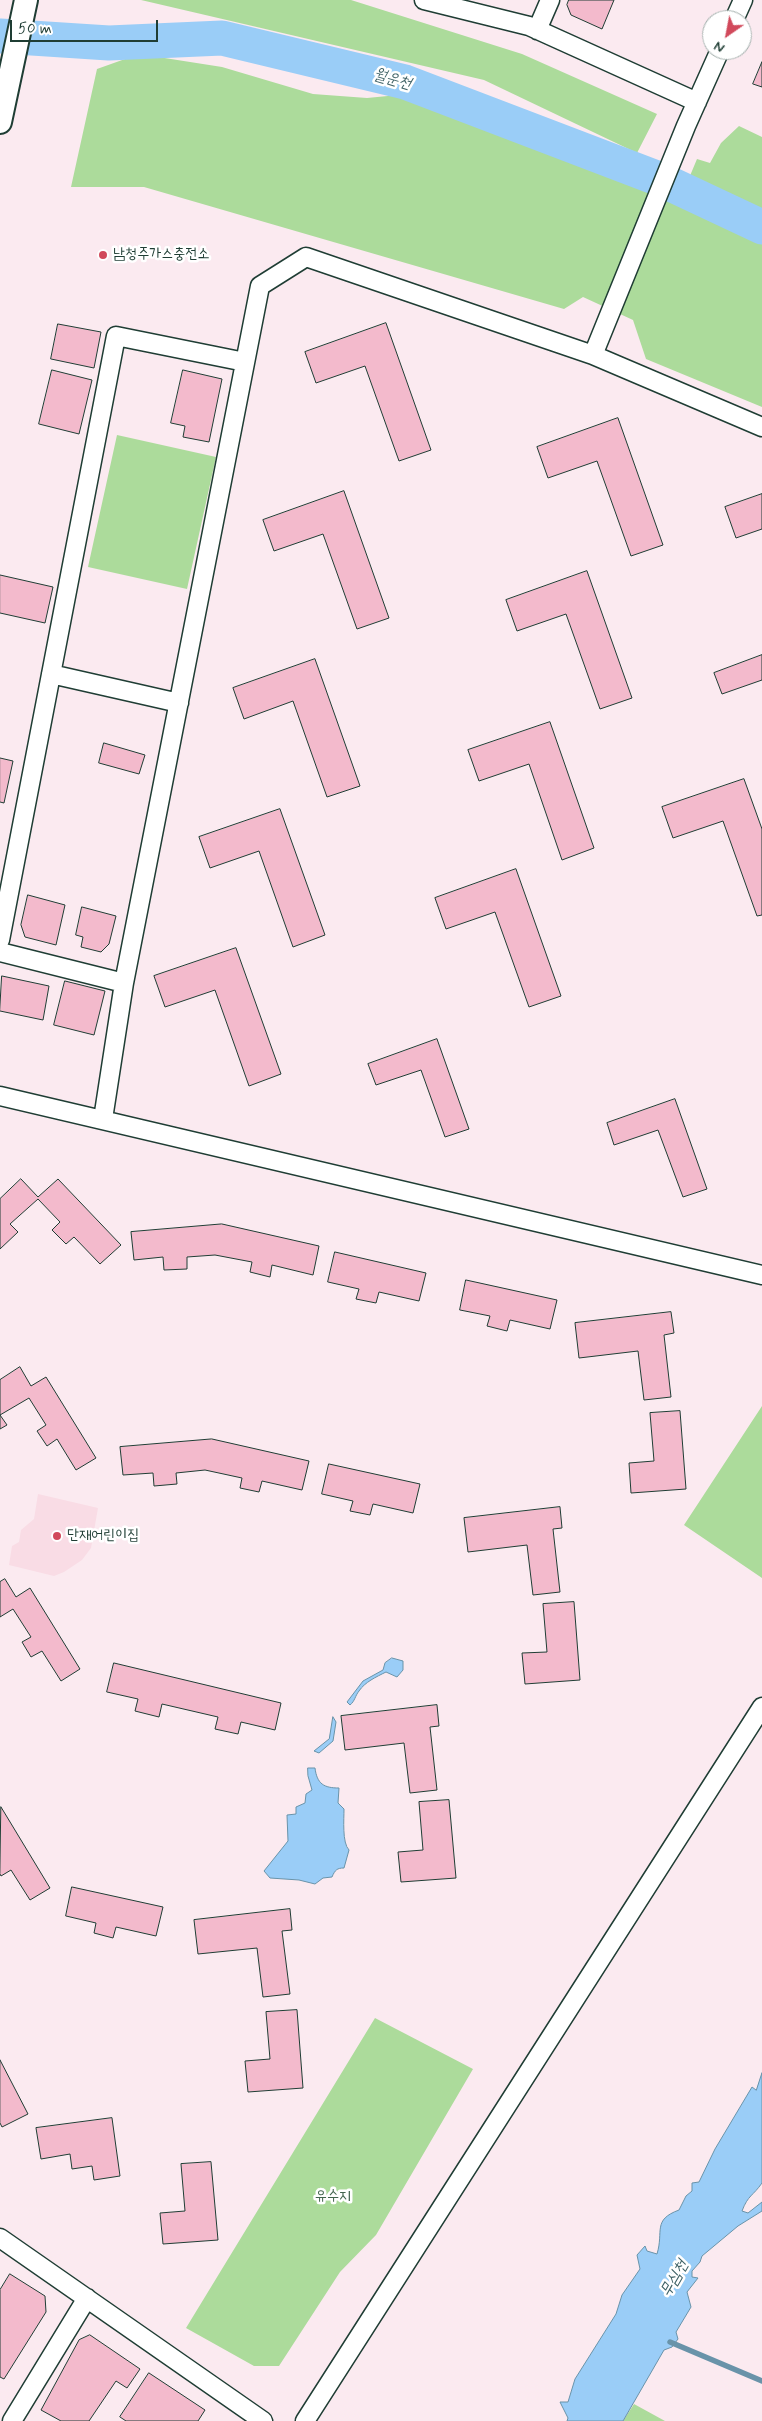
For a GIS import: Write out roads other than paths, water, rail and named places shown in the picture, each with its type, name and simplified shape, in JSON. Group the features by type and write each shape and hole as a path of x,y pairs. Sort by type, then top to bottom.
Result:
{"street":[{"path":"0,122 26,0"},
{"path":"424,0 537,30 697,102"},
{"path":"537,30 550,0"},
{"path":"593,355 686,126 716,60"},
{"path":"103,1119 124,983 260,286 306,257 593,355 762,427"},
{"path":"0,940 116,336 245,362"},
{"path":"51,674 179,703"},
{"path":"0,952 124,983"},
{"path":"0,1096 762,1275"},
{"path":"305,2421 762,1707"},
{"path":"0,2238 263,2421"},
{"path":"12,2421 87,2298"}],"water":[{"path":"392,1658 403,1661 403,1670 397,1677 386,1672 371,1680 361,1688 350,1705 347,1702 363,1681 383,1670 385,1663"},
{"path":"333,1717 336,1722 333,1741 319,1753 314,1751 329,1739"},
{"path":"308,1768 315,1768 317,1778 325,1786 339,1788 338,1803 344,1809 344,1837 349,1850 344,1868 336,1870 332,1877 323,1878 315,1884 299,1880 270,1878 264,1871 288,1841 287,1815 296,1814 296,1807 305,1803 306,1794 312,1790"},
{"name":"무심천","path":"762,2073 762,2183 742,2211 748,2213 762,2202 762,2211 738,2226 702,2256 700,2262 692,2271 692,2277 698,2278 687,2292 691,2307 676,2332 678,2339 672,2347 664,2350 623,2421 567,2421 568,2418 560,2402 568,2402 575,2379 616,2314 622,2295 640,2269 637,2255 645,2246 647,2251 657,2254 662,2222 665,2218 679,2210 686,2196 692,2191 692,2183 699,2182 715,2149 752,2087 756,2090"}],"waterway":[{"name":"월운천","path":"0,36 109,43 222,38 405,82 662,180 762,227"},
{"path":"670,2342 762,2381"}],"place":[{"name":"남청주가스충전소","path":"103,255"},
{"name":"단재어린이집","path":"57,1536"}],"park label":[{"name":"유수지","path":"333,2197"}]}
